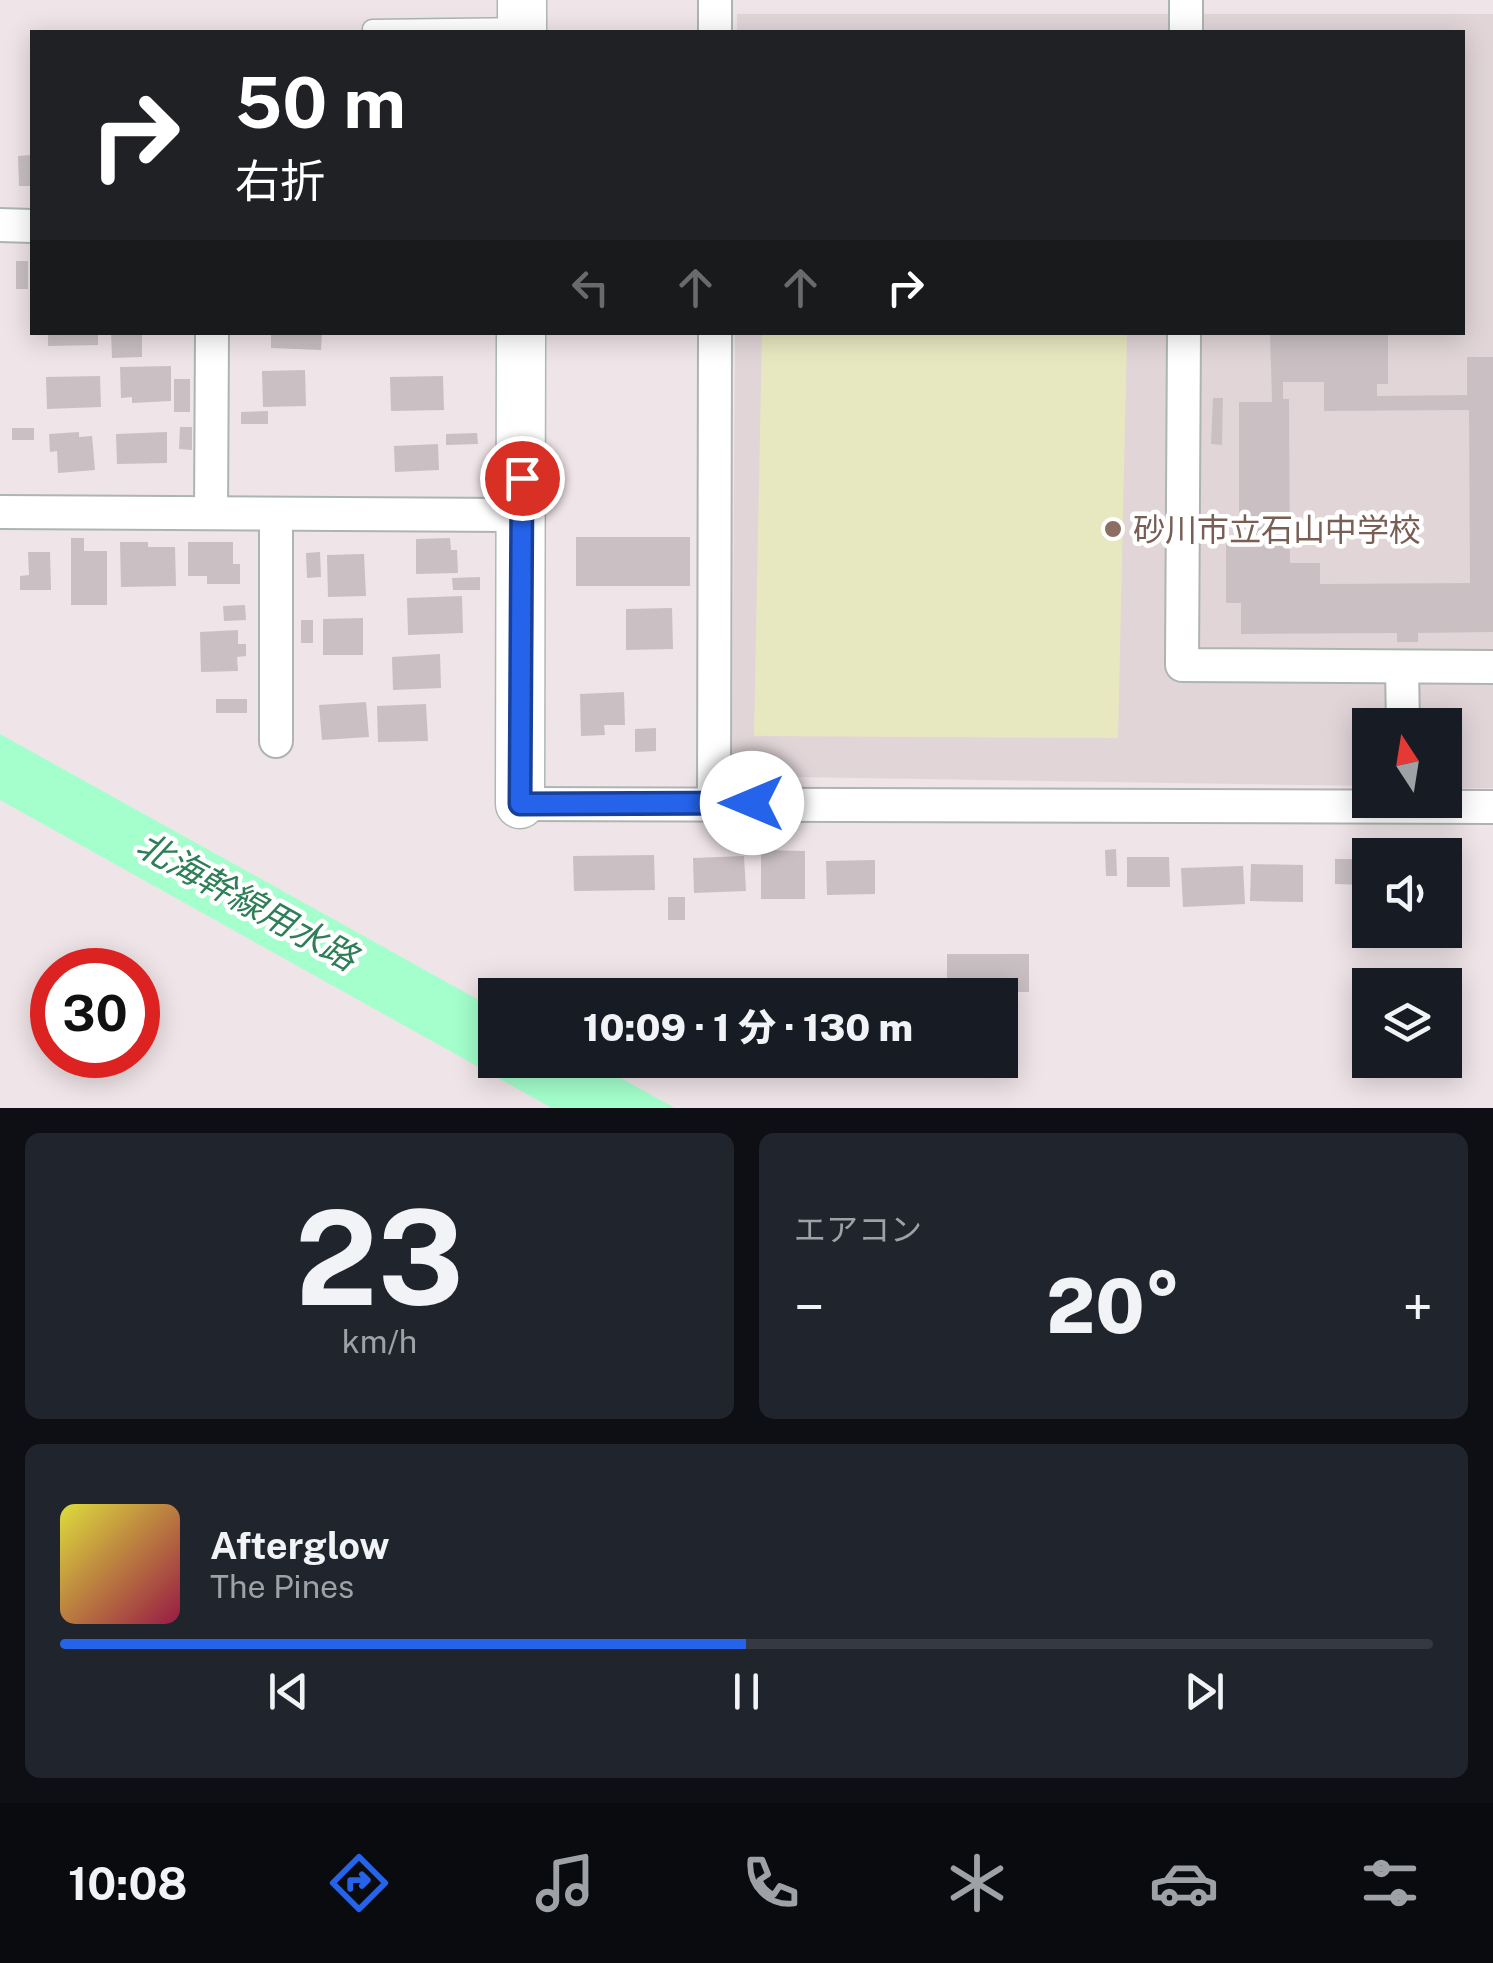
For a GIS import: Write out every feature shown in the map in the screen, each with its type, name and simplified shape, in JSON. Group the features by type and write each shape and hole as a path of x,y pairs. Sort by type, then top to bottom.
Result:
{"street":[{"path":"715,0 715,30"},
{"path":"1186,0 1186,30"},
{"path":"0,226 30,226"},
{"path":"211,514 212,335"},
{"path":"522,335 520,804 1352,803"},
{"path":"714,803 715,335"},
{"path":"1184,335 1182,665 1493,667"},
{"path":"0,512 522,515"},
{"path":"276,514 276,741"},
{"path":"1402,667 1403,708"},
{"path":"1462,806 1493,807"}],"lane":[{"path":"372,28 522,20"}],"shaded area":[{"name":"砂川市立石山中学校","path":"737,14 1493,14 1493,788 1462,788 1462,708 1352,708 1352,786 732,776 735,335 1465,335 1465,30 737,30"},
{"path":"762,335 1127,335 1118,738 754,736"}],"water":[{"name":"北海幹線用水路","path":"0,734 478,1000 478,1067 0,800"},
{"path":"498,1078 621,1078 675,1108 552,1108"}],"building":[{"path":"30,155 30,186 19,186 18,156"},
{"path":"16,261 28,261 28,289 16,289"},
{"path":"48,335 98,335 98,345 48,346"},
{"path":"111,335 142,335 142,357 112,358"},
{"path":"271,335 322,335 321,350 271,348"},
{"name":"砂川市立石山中学校","path":"1270,335 1388,335 1388,384 1377,384 1377,396 1467,395 1467,357 1493,357 1493,632 1418,633 1418,642 1397,642 1397,633 1241,634 1241,603 1226,603 1226,536 1239,536 1239,402 1272,402","holes":["1283,382 1324,382 1324,411 1469,410 1470,583 1320,584 1320,563 1290,563 1289,399 1283,399"]},
{"path":"171,366 171,401 132,403 132,397 121,398 120,367"},
{"path":"305,370 306,406 263,407 262,371"},
{"path":"100,376 101,407 47,409 46,377"},
{"path":"443,376 444,410 391,411 390,377"},
{"path":"174,379 190,379 190,412 174,412"},
{"path":"1213,398 1223,398 1222,445 1211,444"},
{"path":"268,411 268,424 241,424 241,412"},
{"path":"180,427 192,427 192,450 179,449"},
{"path":"12,428 34,428 34,440 12,440"},
{"path":"79,432 79,437 92,436 95,470 58,473 57,451 50,452 49,434"},
{"path":"167,432 167,463 117,464 116,434"},
{"path":"477,433 478,444 446,445 446,434"},
{"path":"438,444 439,470 395,472 394,446"},
{"path":"576,537 690,537 690,586 576,586"},
{"path":"71,538 84,538 84,551 107,551 107,605 71,605"},
{"path":"450,538 451,550 457,550 458,573 416,574 416,539"},
{"path":"120,542 175,547 176,586 121,587"},
{"path":"188,542 233,542 233,564 240,564 240,584 207,584 207,576 188,576"},
{"path":"28,552 50,552 51,590 20,590 20,576 29,575"},
{"path":"320,552 321,577 307,578 306,553"},
{"path":"364,554 366,596 328,597 327,555"},
{"path":"480,577 480,590 453,590 452,578"},
{"path":"462,596 463,633 408,635 407,598"},
{"path":"245,605 246,620 224,621 223,606"},
{"path":"672,608 673,649 626,650 626,609"},
{"path":"363,618 363,655 323,655 323,619"},
{"path":"301,620 313,620 313,643 301,643"},
{"path":"238,630 238,644 246,644 246,656 237,657 238,671 201,672 200,632"},
{"path":"440,654 441,688 393,690 392,657"},
{"path":"624,692 625,725 604,725 605,735 581,736 580,694"},
{"path":"216,699 247,699 247,713 216,713"},
{"path":"366,702 369,737 322,740 319,705"},
{"path":"426,704 428,741 378,742 377,706"},
{"path":"656,728 656,751 635,752 635,729"},
{"path":"1116,849 1117,876 1106,876 1105,850"},
{"path":"761,850 805,851 805,899 761,899"},
{"path":"654,855 655,890 574,891 573,856"},
{"path":"744,856 746,891 694,893 693,858"},
{"path":"1127,857 1169,857 1170,887 1127,887"},
{"path":"1335,859 1352,859 1352,885 1335,884"},
{"path":"875,860 875,894 827,895 826,861"},
{"path":"1251,864 1303,865 1303,902 1250,901"},
{"path":"1243,866 1245,904 1183,907 1181,868"},
{"path":"668,897 685,897 685,920 668,920"},
{"path":"947,954 1029,954 1029,992 1018,992 1018,978 947,978"}],"place":[{"name":"砂川市立石山中学校","path":"1113,529"}],"route":[{"path":"522,478 520,804 752,803"}]}
